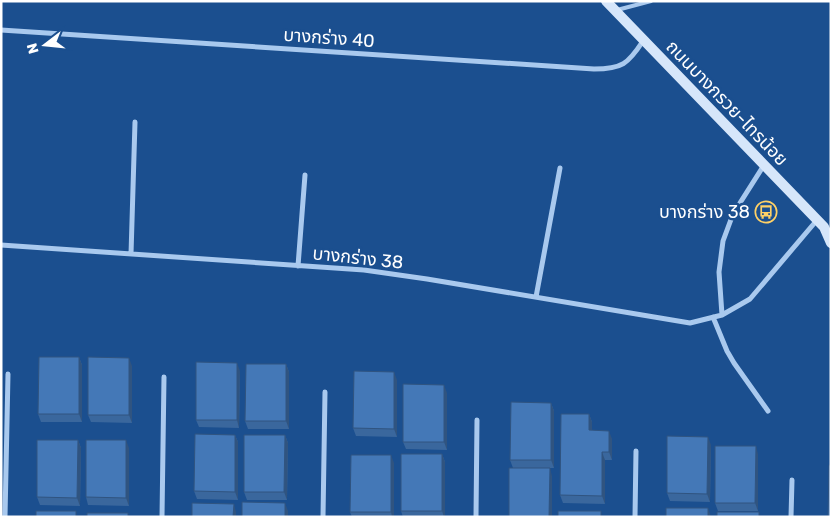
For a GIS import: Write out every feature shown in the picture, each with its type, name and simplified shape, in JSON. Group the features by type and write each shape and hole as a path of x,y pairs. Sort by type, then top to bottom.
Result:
{"main road":[{"name":"ถนนบางกรวย-ไทรน้อย","path":"606,1 824,225 831,243"}],"street":[{"name":"บางกร่าง 40","path":"1,30 594,69 608,69 621,66 630,59 644,40"},
{"path":"131,254 135,122"},
{"path":"722,315 719,272 723,241 733,214 764,165"},
{"path":"536,297 560,168"},
{"path":"298,266 305,176"},
{"name":"บางกร่าง 38","path":"1,245 364,270 418,277 690,323 722,315 750,298 824,225"},
{"path":"713,317 731,357 768,411"},
{"path":"5,517 8,374"},
{"path":"162,517 164,378"},
{"path":"323,517 325,392"},
{"path":"476,517 477,420"},
{"path":"635,517 636,451"},
{"path":"791,517 792,480"}],"lane":[{"path":"615,11 651,1"}],"building":[{"path":"39,357 79,357 79,414 38,414"},
{"path":"88,357 129,358 129,415 88,415"},
{"path":"196,362 237,363 237,420 196,420"},
{"path":"246,364 286,364 286,421 245,421"},
{"path":"354,371 394,372 394,429 353,428"},
{"path":"403,384 444,385 444,442 403,442"},
{"path":"511,402 551,403 551,460 510,460"},
{"path":"561,414 589,414 589,430 609,431 609,452 602,452 602,496 560,495"},
{"path":"195,434 235,435 235,492 194,491"},
{"path":"244,435 285,435 284,492 244,492"},
{"path":"667,436 708,437 707,494 667,493"},
{"path":"37,440 78,440 77,498 37,497"},
{"path":"86,440 126,440 126,498 86,497"},
{"path":"715,446 756,446 755,503 715,503"},
{"path":"401,454 442,454 442,511 401,511"},
{"path":"351,455 391,455 391,512 350,512"},
{"path":"829,465 831,465 831,517 828,517"},
{"path":"509,468 550,468 549,517 509,517"},
{"path":"242,502 285,503 285,517 242,517"},
{"path":"192,503 234,504 233,517 192,517"},
{"path":"666,508 708,508 708,517 666,517"},
{"path":"36,511 76,511 76,517 36,517"},
{"path":"558,511 601,511 601,517 558,517"},
{"path":"717,512 759,512 759,517 717,517"},
{"path":"87,513 128,513 128,517 87,517"}],"place":[{"name":"บางกร่าง 38","path":"766,212"}]}
